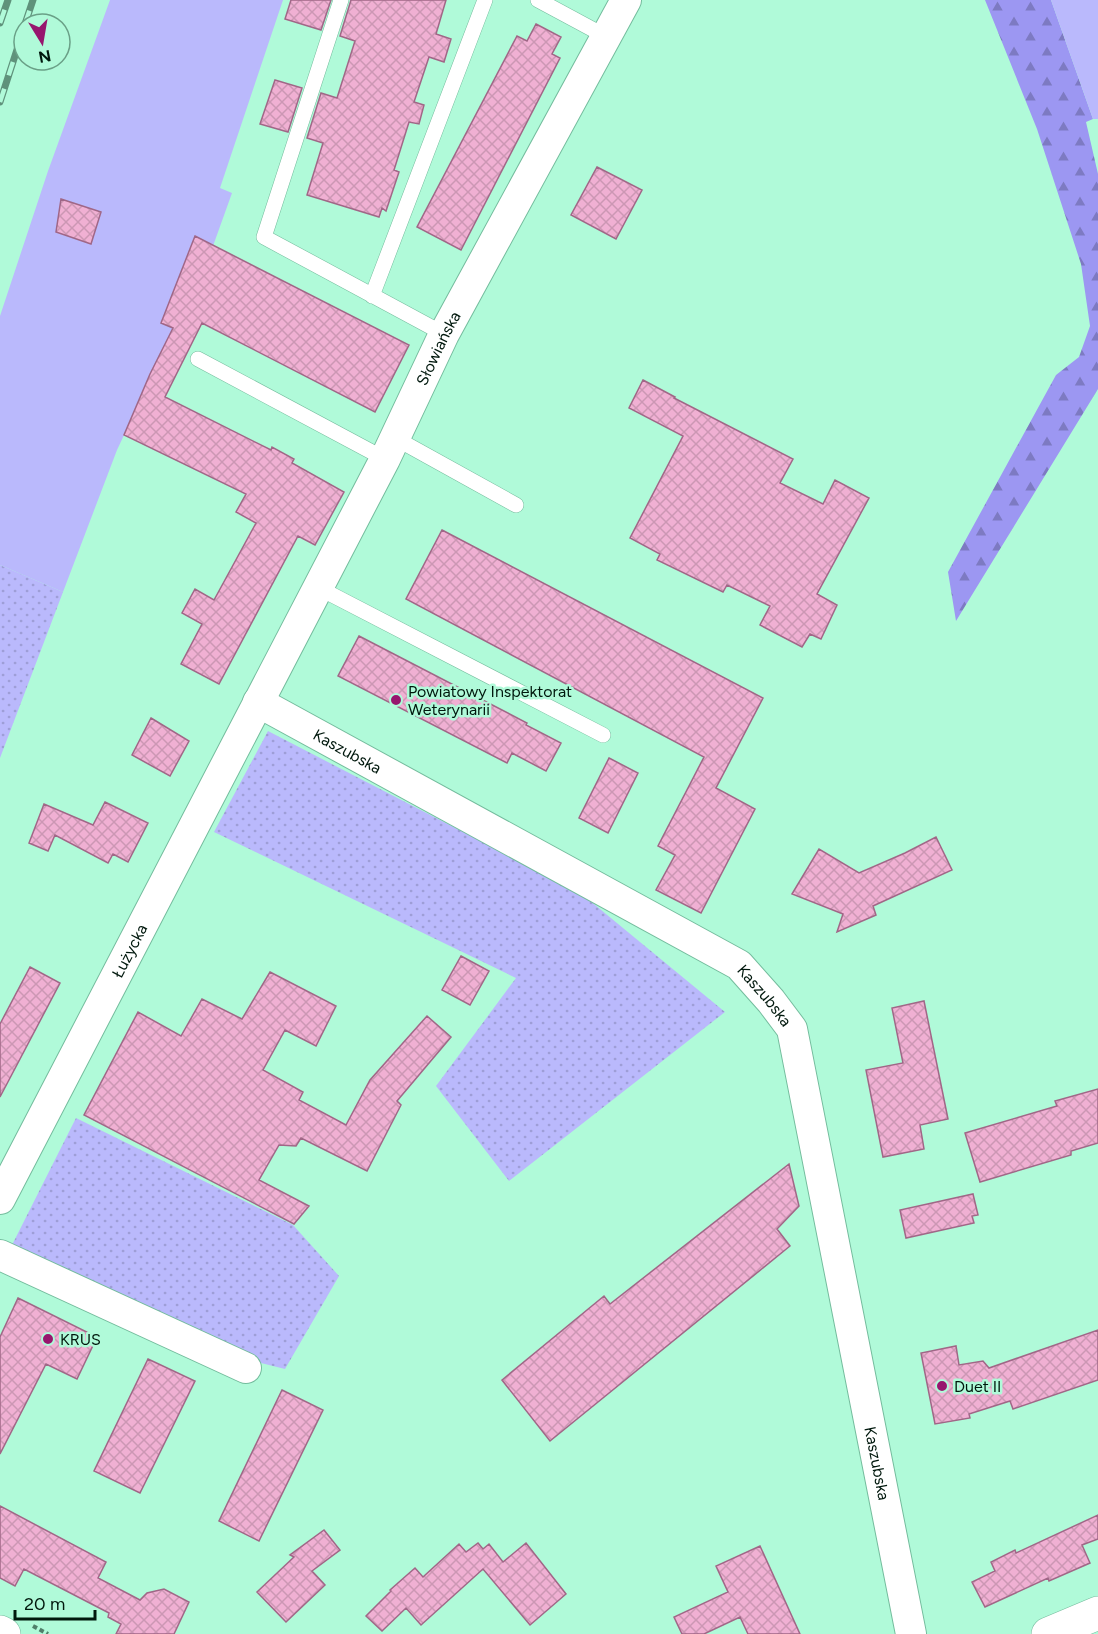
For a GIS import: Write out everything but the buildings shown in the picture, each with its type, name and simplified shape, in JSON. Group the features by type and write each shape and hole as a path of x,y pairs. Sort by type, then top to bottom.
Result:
{"street":[{"name":"Słowiańska","path":"258,702 390,449 444,334 626,0"},
{"name":"Łużycka","path":"0,1199 258,702"},
{"name":"Kaszubska","path":"258,702 739,965 792,1029 911,1634"},
{"path":"0,1255 246,1368"},
{"path":"1048,1634 1098,1613"}],"lane":[{"path":"341,0 264,237 444,334"},
{"path":"372,296 485,0"},
{"path":"538,0 605,36"},
{"path":"198,359 516,505"},
{"path":"317,587 603,735"}],"shaded area":[{"path":"110,0 283,0 220,188 232,193 213,246 117,450 63,592 0,565 0,316 48,171"},
{"path":"1051,0 1098,0 1098,119 1093,119"},
{"path":"0,565 63,592 0,758"},
{"path":"268,731 550,877 589,900 725,1012 509,1181 436,1086 516,978 214,832"},
{"path":"76,1118 293,1225 339,1276 285,1369 257,1362 10,1249"}],"green space":[{"path":"985,0 1051,0 1093,119 1086,122 1098,174 1098,389 956,621 948,572 1056,375 1079,357 1090,326 1081,264 1037,129"}],"railway":[{"path":"0,23 8,0"},
{"path":"29,12 33,0"},
{"path":"0,102 12,65"}],"place":[{"name":"Powiatowy Inspektorat Weterynarii","path":"396,700"},
{"name":"KRUS","path":"48,1339"},
{"name":"Duet II","path":"942,1386"}]}
